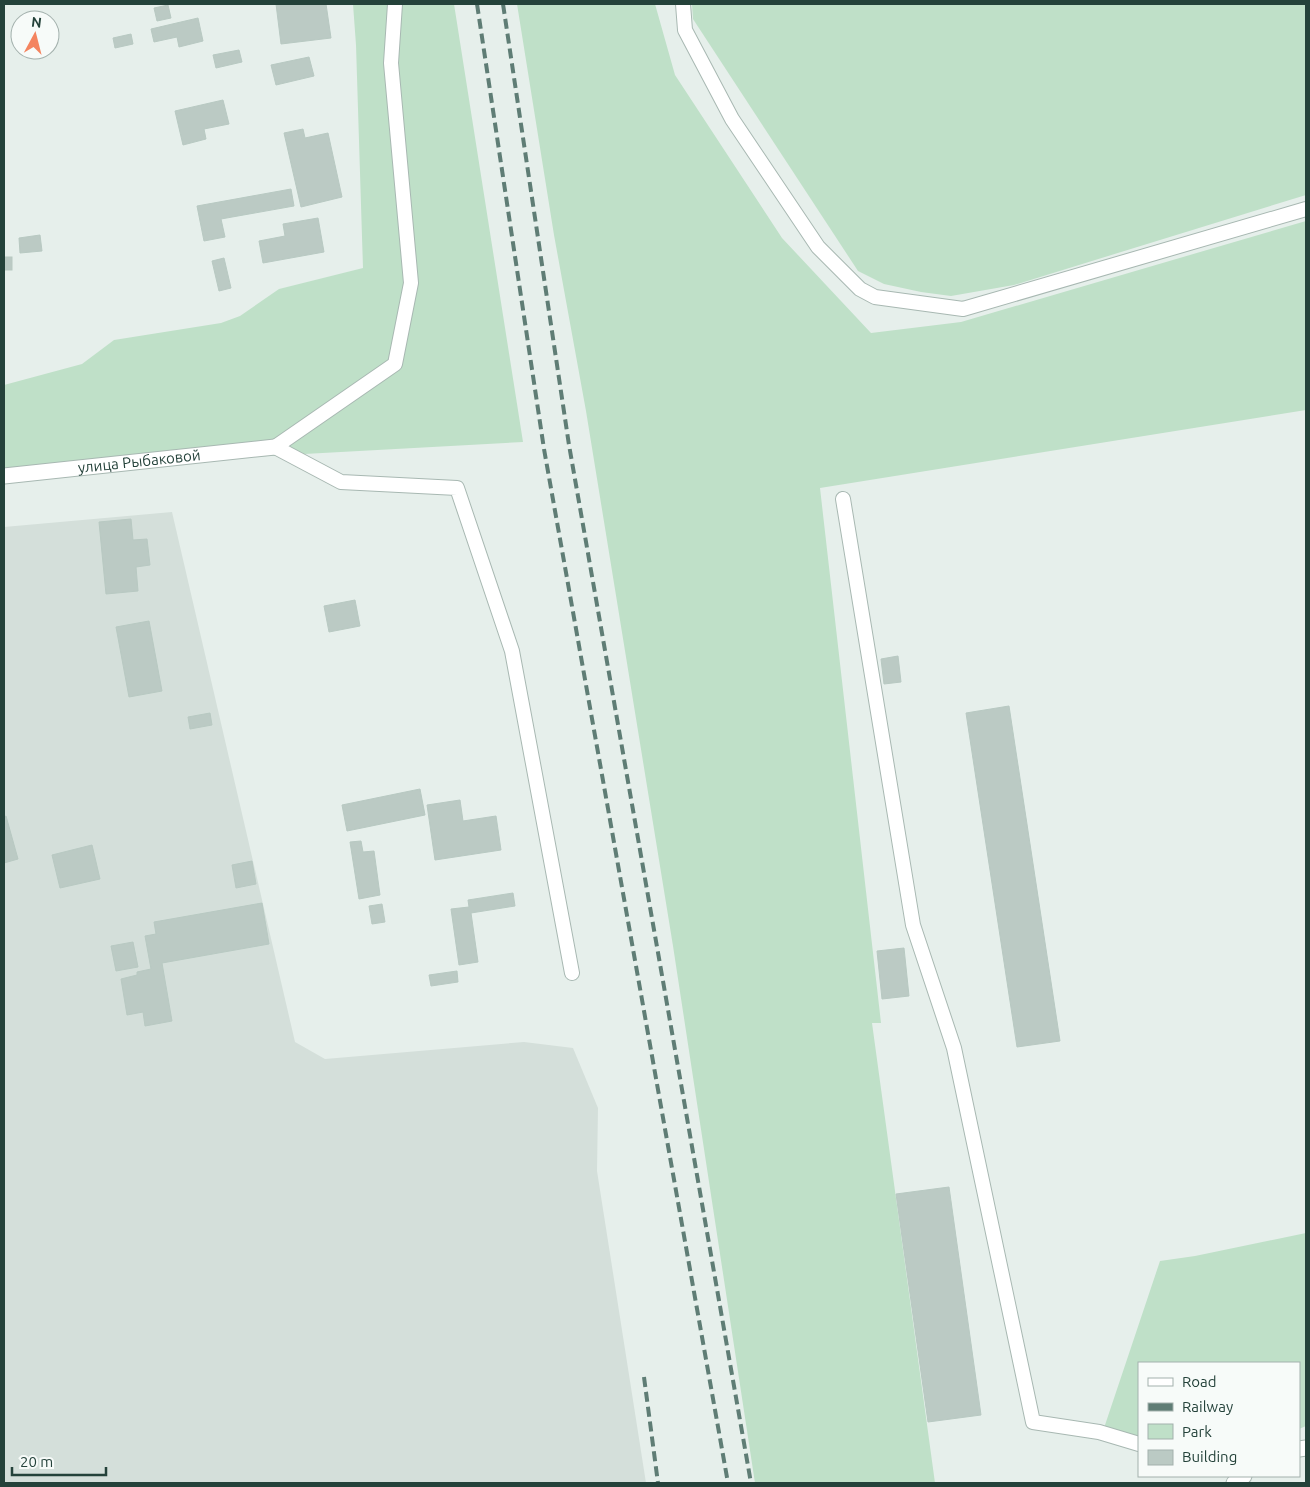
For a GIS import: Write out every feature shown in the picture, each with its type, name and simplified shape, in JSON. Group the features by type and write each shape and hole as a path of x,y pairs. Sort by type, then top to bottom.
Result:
{"street":[{"name":"улица Рыбаковой","path":"4,476 276,447"}],"lane":[{"path":"395,4 391,63 411,283 395,364 276,447 341,482 457,488 512,650 572,973"},
{"path":"683,4 685,30 732,119 818,247 860,289 875,297 963,309 1306,209"},
{"path":"843,499 913,925 954,1048 1033,1422 1099,1432 1138,1444"}],"shaded area":[{"path":"172,512 295,1042 325,1059 524,1042 573,1048 598,1108 597,1171 646,1483 4,1483 4,527"}],"green space":[{"path":"353,4 454,4 523,442 232,458 4,479 4,385 82,364 114,340 221,323 240,316 279,289 363,268"},
{"path":"517,4 655,4 675,75 782,238 871,333 961,322 1306,221 1306,410 820,488 881,1023 872,1023 935,1483 755,1483 673,946 586,411 554,235"},
{"path":"692,4 1306,4 1306,195 1014,285 951,296 884,284 858,271 693,19"},
{"path":"1306,1233 1306,1426 1300,1429 1300,1362 1138,1362 1138,1442 1103,1431 1160,1261 1195,1256"}],"building":[{"path":"276,4 326,4 331,38 281,44"},
{"path":"168,5 171,18 157,21 154,8"},
{"path":"198,18 203,41 179,47 177,37 154,42 151,29"},
{"path":"131,34 133,44 115,48 113,38"},
{"path":"239,50 242,62 216,68 213,55"},
{"path":"309,57 314,76 276,85 271,65"},
{"path":"223,100 229,124 204,129 206,139 183,145 175,111"},
{"path":"303,129 305,138 328,133 342,197 301,207 284,133"},
{"path":"291,189 294,206 221,219 225,237 204,241 197,206"},
{"path":"318,218 324,252 263,263 259,241 285,236 283,224"},
{"path":"40,235 42,251 20,253 19,238"},
{"path":"4,257 12,257 12,270 4,270"},
{"path":"224,258 231,288 219,291 212,261"},
{"path":"131,519 133,540 147,539 150,565 136,567 138,591 106,594 99,522"},
{"path":"355,600 360,626 329,632 324,606"},
{"path":"149,621 162,691 129,697 116,627"},
{"path":"898,656 901,682 884,684 881,659"},
{"path":"1009,706 1060,1041 1017,1047 966,713"},
{"path":"210,713 212,725 190,729 188,717"},
{"path":"420,789 425,815 347,831 342,805"},
{"path":"460,800 463,821 496,816 501,850 435,860 427,805"},
{"path":"6,816 18,859 4,863 4,817"},
{"path":"361,841 363,852 374,851 380,895 359,899 350,842"},
{"path":"92,845 100,879 60,888 52,855"},
{"path":"252,861 256,884 236,888 232,865"},
{"path":"513,893 515,906 471,913 478,962 459,965 451,909 469,907 468,900"},
{"path":"262,903 269,944 162,963 172,1021 145,1026 143,1012 127,1015 121,979 137,975 137,972 151,969 145,936 156,934 154,922"},
{"path":"382,904 385,922 372,924 369,906"},
{"path":"133,942 138,967 116,971 111,946"},
{"path":"904,948 909,996 882,999 877,951"},
{"path":"457,971 458,982 431,986 429,975"},
{"path":"949,1187 981,1415 928,1422 896,1194"}],"railway":[{"path":"477,4 544,449 728,1483"},
{"path":"503,4 569,445 751,1483"},
{"path":"644,1377 658,1483"}]}
